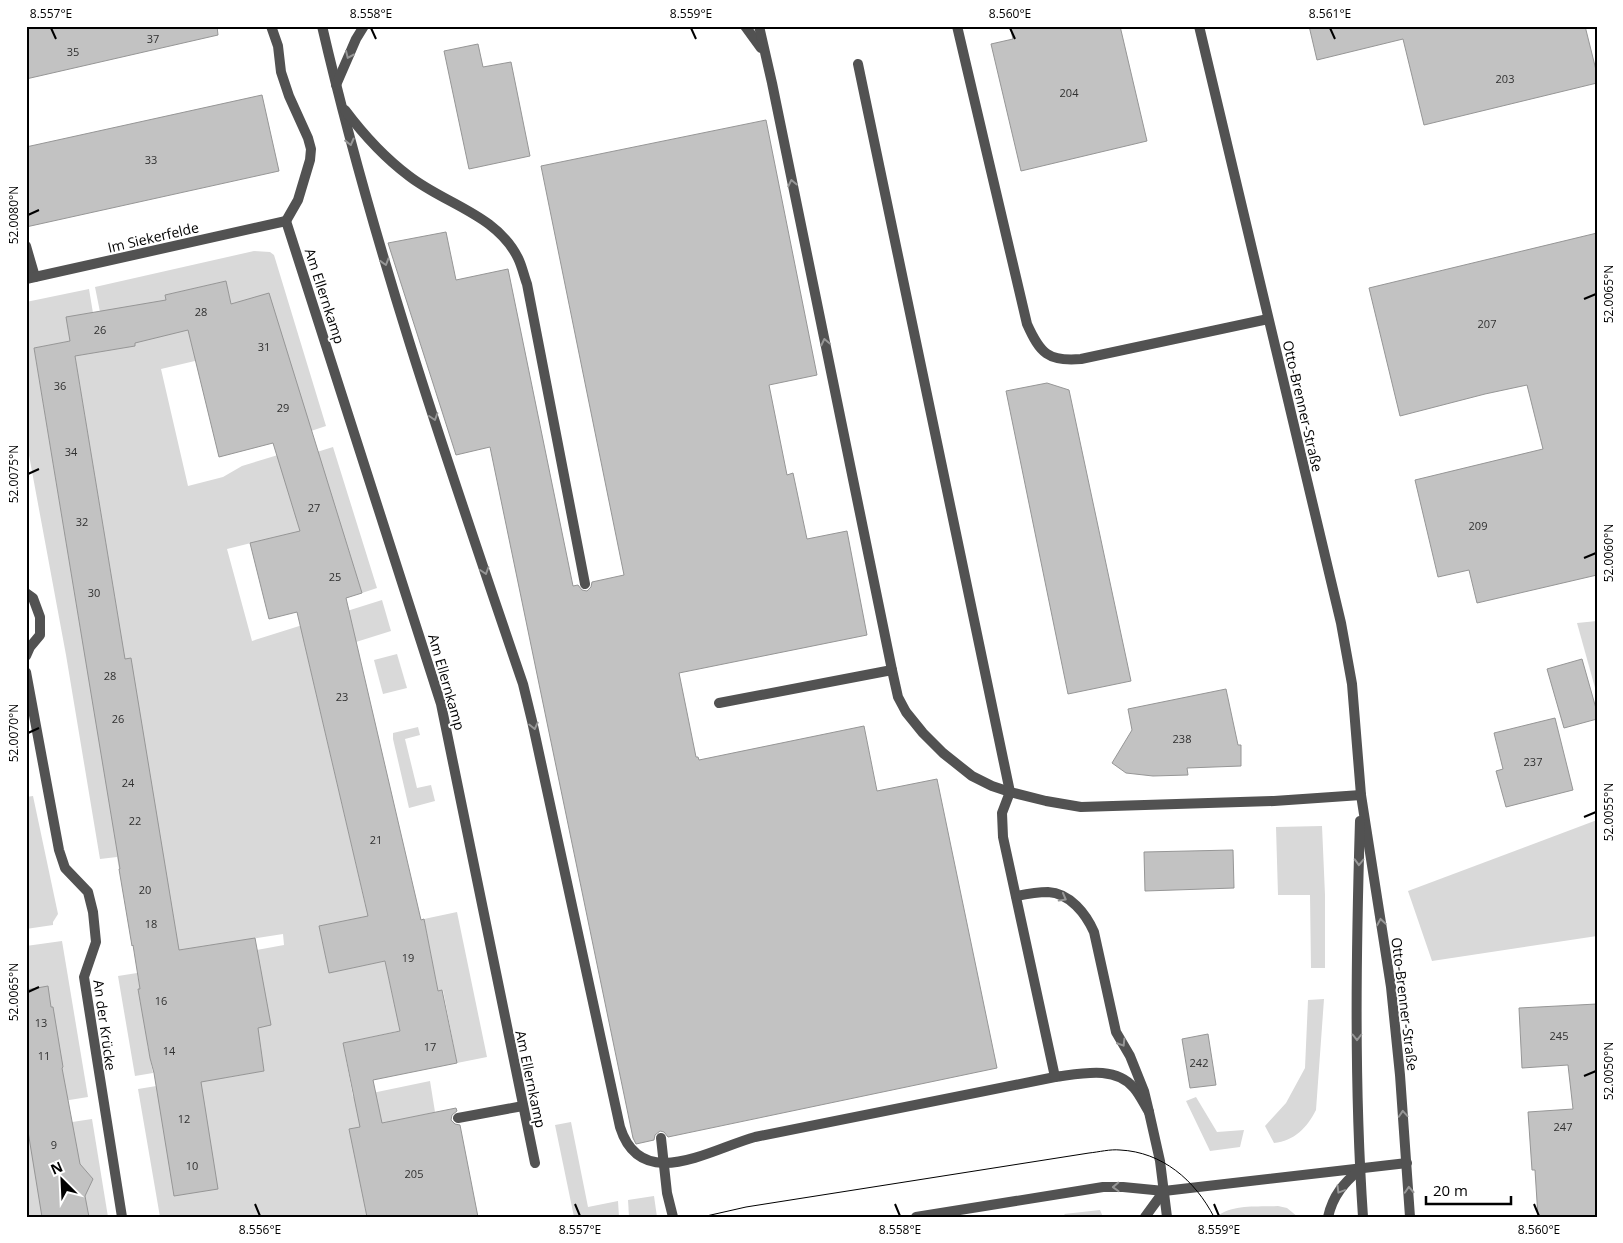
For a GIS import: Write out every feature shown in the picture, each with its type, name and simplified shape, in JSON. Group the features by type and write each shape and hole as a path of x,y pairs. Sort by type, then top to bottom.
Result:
{"street":[{"path":"271,26 278,46 281,72 311,149 310,160 298,200 286,221"},
{"path":"322,26 362,188 406,334 523,684 620,1127 626,1142 634,1153 644,1160 664,1164 697,1158 755,1137 1055,1077 1092,1073 1118,1075 1134,1087 1149,1112"},
{"path":"326,47 327,26"},
{"path":"336,86 356,39 364,26"},
{"path":"746,26 760,46 772,82"},
{"path":"759,26 892,670 898,696 906,712 943,753 972,776 992,786 1046,801 1081,807 1274,801 1361,795"},
{"path":"957,26 1027,324 1041,350 1063,361 1081,359 1268,319"},
{"name":"Otto-Brenner-Straße","path":"1199,26 1341,623 1352,684 1361,795 1391,988 1400,1075 1410,1217"},
{"path":"858,64 1010,792 1002,813 1003,833 1055,1077"},
{"path":"341,106 362,132 409,176 496,229 509,244 518,259 527,284 586,584"},
{"name":"Im Siekerfelde","path":"30,278 286,221"},
{"name":"Am Ellernkamp","path":"286,221 441,704 535,1164"},
{"path":"26,246 30,278"},
{"path":"26,593 33,598 40,617 40,635 26,656"},
{"path":"718,704 892,670"},
{"name":"An der Krücke","path":"26,672 58,850 65,868 88,892 93,912 96,942 84,977 122,1217"},
{"name":"Otto-Brenner-Straße","path":"1361,795 1358,895 1357,1065 1363,1217"},
{"path":"1016,896 1049,892 1058,894 1078,908 1088,920 1094,932 1116,1032 1130,1056 1144,1091 1164,1192 1167,1217"},
{"path":"458,1118 523,1106"},
{"path":"661,1138 667,1193 673,1217"},
{"path":"916,1217 1103,1188 1123,1187 1164,1192 1407,1163"},
{"path":"1328,1217 1331,1206 1343,1184 1360,1169"},
{"path":"1145,1217 1164,1192"}],"shaded area":[{"path":"254,251 270,252 274,255 326,426 311,431 231,304 226,281 165,295 235,319 216,356 161,369 188,486 223,477 242,466 301,448 304,456 333,447 377,588 362,593 319,456 281,467 323,605 294,613 275,537 227,549 252,641 382,600 391,631 356,642 304,642 365,904 376,915 319,926 329,973 385,961 393,999 403,1030 343,1043 353,1097 430,1081 435,1112 350,1130 367,1217 160,1217 138,1089 224,1075 225,1078 264,1071 240,953 284,945 283,934 179,950 135,866 119,869 117,857 100,859 66,655 26,439 26,302 89,289 93,313 70,341 34,348 81,630 119,624 75,356 135,345 129,307 100,312 95,287"},
{"path":"1597,621 1597,695 1577,623"},
{"path":"397,654 407,688 383,694 374,660"},
{"path":"418,727 420,735 405,739 417,788 431,785 435,801 409,808 393,733"},
{"path":"33,796 58,914 53,925 26,929 26,797"},
{"path":"1597,820 1597,936 1432,961 1408,891"},
{"path":"1322,826 1325,895 1325,968 1311,968 1310,895 1278,895 1276,827"},
{"path":"457,912 487,1057 457,1063 443,990 438,991 424,919"},
{"path":"62,941 88,1097 26,1107 26,946"},
{"path":"137,973 140,989 138,989 149,1042 147,1043 153,1073 135,1076 118,976"},
{"path":"1324,999 1316,1110 1304,1128 1294,1136 1288,1140 1274,1143 1265,1126 1286,1103 1305,1068 1308,1000"},
{"path":"1196,1097 1217,1132 1244,1130 1240,1147 1210,1151 1186,1101"},
{"path":"92,1119 108,1217 26,1217 26,1129"},
{"path":"571,1122 588,1207 618,1201 619,1217 574,1217 555,1125"},
{"path":"654,1196 657,1217 629,1217 628,1200"},
{"path":"1278,1206 1287,1208 1298,1217 1219,1217 1225,1211 1232,1209"},
{"path":"1100,1210 1103,1217 1067,1217 1064,1214"}],"building":[{"path":"26,26 217,26 218,35 26,79"},
{"path":"1010,26 1120,26 1147,141 1021,171 991,44 1013,39"},
{"path":"1309,26 1585,26 1597,74 1597,83 1424,125 1403,39 1317,60"},
{"path":"478,44 483,67 511,62 530,156 469,169 444,51"},
{"path":"262,95 279,171 26,227 26,147"},
{"path":"766,120 817,375 769,385 787,475 793,473 807,539 847,531 867,635 679,673 696,757 699,760 864,726 877,791 937,779 997,1068 668,1137 664,1132 660,1131 655,1135 654,1140 636,1144 633,1138 490,447 456,455 388,243 446,232 456,280 508,269 573,586 578,585 582,590 587,591 591,587 592,582 624,575 541,166"},
{"path":"1597,233 1597,575 1477,603 1469,570 1438,577 1415,480 1543,449 1527,385 1400,416 1369,288"},
{"path":"226,281 231,304 269,293 362,593 346,598 421,920 424,919 438,991 442,990 457,1063 373,1080 382,1123 456,1108 457,1111 452,1115 451,1120 455,1124 460,1125 478,1217 367,1217 349,1129 360,1127 343,1043 400,1031 385,961 329,973 319,926 368,916 297,612 269,619 250,543 300,531 273,443 219,457 188,330 135,343 135,346 75,356 125,659 131,658 179,950 255,938 271,1025 258,1028 264,1071 201,1082 218,1189 174,1196 138,989 140,989 133,945 34,348 70,341 66,317 166,300 165,295"},
{"path":"1047,383 1069,390 1131,681 1068,694 1006,391"},
{"path":"1582,659 1597,712 1597,719 1564,728 1547,669"},
{"path":"1226,689 1238,745 1241,745 1241,766 1187,768 1188,775 1153,776 1126,773 1112,763 1132,730 1128,709"},
{"path":"1555,718 1573,790 1506,807 1496,771 1503,769 1494,733"},
{"path":"1233,850 1234,888 1145,891 1144,852"},
{"path":"48,986 80,1164 93,1179 85,1196 89,1217 42,1217 26,1119 26,990"},
{"path":"1597,1004 1597,1217 1538,1217 1535,1170 1532,1170 1528,1112 1573,1109 1568,1065 1522,1068 1519,1008"},
{"path":"1208,1034 1216,1085 1190,1088 1182,1039"}],"tram line":[{"path":"702,1217 746,1207 1108,1150 1135,1152 1150,1156 1176,1170 1197,1191 1214,1217"}]}
